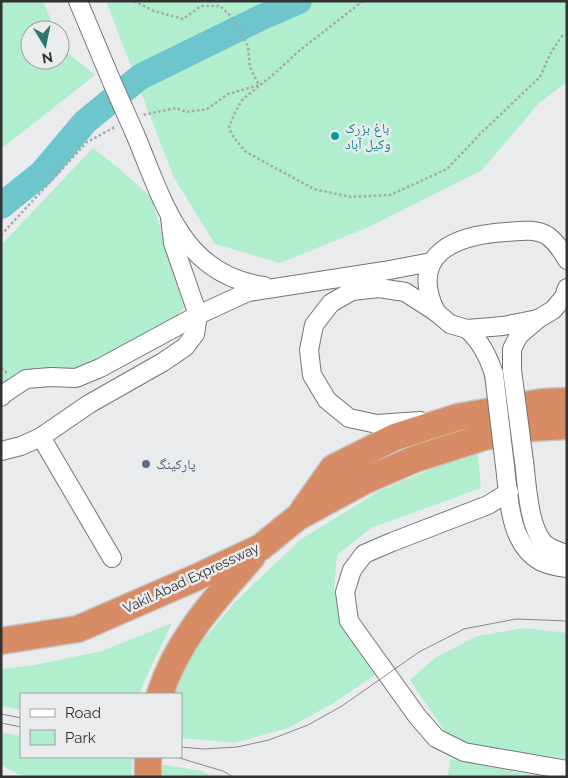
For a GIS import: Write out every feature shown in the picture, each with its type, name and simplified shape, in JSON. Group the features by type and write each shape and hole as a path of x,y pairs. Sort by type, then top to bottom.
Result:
{"highway":[{"path":"298,517 333,468 395,437 458,417 542,402 567,401"},
{"name":"Vakil Abad Expressway","path":"1,641 78,629 195,578 261,547 298,517 364,480 415,460 484,437 531,428 567,426"},
{"path":"160,693 166,675 187,636 209,605 261,547"},
{"path":"148,758 148,777"}],"street":[{"path":"78,1 170,218 186,242 204,260 223,274 245,284 274,287"},
{"path":"1,451 21,446 41,437 89,404 163,362 185,347 195,334 198,315 173,243 170,218"},
{"path":"436,312 428,296 427,279 432,262 444,248 460,240 494,232 530,230 547,235 560,247 567,260"},
{"path":"1,397 26,379 51,376 76,378 100,368 198,315 248,292 432,262"},
{"path":"458,417 377,424 349,418 326,400 312,376 309,350 314,325 331,303 352,291 379,288 405,292 436,312 450,324 467,329 503,326 538,318"},
{"path":"567,288 564,297 553,310 538,318 519,335 512,349 512,370 531,512 537,534 544,543 554,550 567,554"},
{"path":"467,329 477,338 487,352 494,374 511,514 518,540 528,553 542,562 567,568"},
{"path":"41,437 112,558"},
{"path":"509,492 488,505 364,554 352,570 345,592 349,621 417,716 436,738 464,752 567,770"},
{"path":"488,505 511,514"}],"path":[{"path":"134,1 154,12 183,19 201,6 220,6 232,17 248,46 250,67"},
{"path":"364,1 299,51 243,99 234,114 229,128 246,152 314,189 351,197 390,194 447,169 540,77 550,54 562,36 567,35"},
{"path":"1,368 6,372"}],"green space":[{"path":"1,1 43,1 51,20 20,20 20,70 70,70 70,55 95,75 1,149"},
{"name":"باغ بزرک وکیل آباد","path":"106,1 567,1 567,82 539,103 482,170 371,226 280,263 215,244 174,178"},
{"path":"93,148 151,197 184,307 173,321 82,370 17,372 1,384 1,245"},
{"path":"478,454 481,488 371,528 337,555 334,589 341,619 378,673 332,704 288,728 235,743 182,738 182,693 170,693 200,644 235,602 300,540 379,491 455,459"},
{"path":"172,623 140,693 20,693 20,710 1,706 1,669 35,665 102,651"},
{"path":"525,628 567,633 567,759 487,747 450,739 410,680 436,657 477,636"},
{"path":"1,732 20,736 20,758 132,758 131,777 24,777 1,765"},
{"path":"450,759 541,777 448,777"},
{"path":"159,764 202,771 212,777 162,777"}],"waterway":[{"path":"1,206 42,173 85,122 140,77 262,17 299,1"}],"tram line":[{"path":"182,747 203,749 237,747 269,740 308,725 342,706 419,652 464,629 516,619 567,621"},
{"path":"1,714 20,718"},
{"path":"1,723 20,727"},
{"path":"179,758 223,771 233,777"}],"place":[{"name":"باغ بزرک وکیل آباد","path":"335,136"},
{"name":"پارکینگ","path":"146,464"}]}
